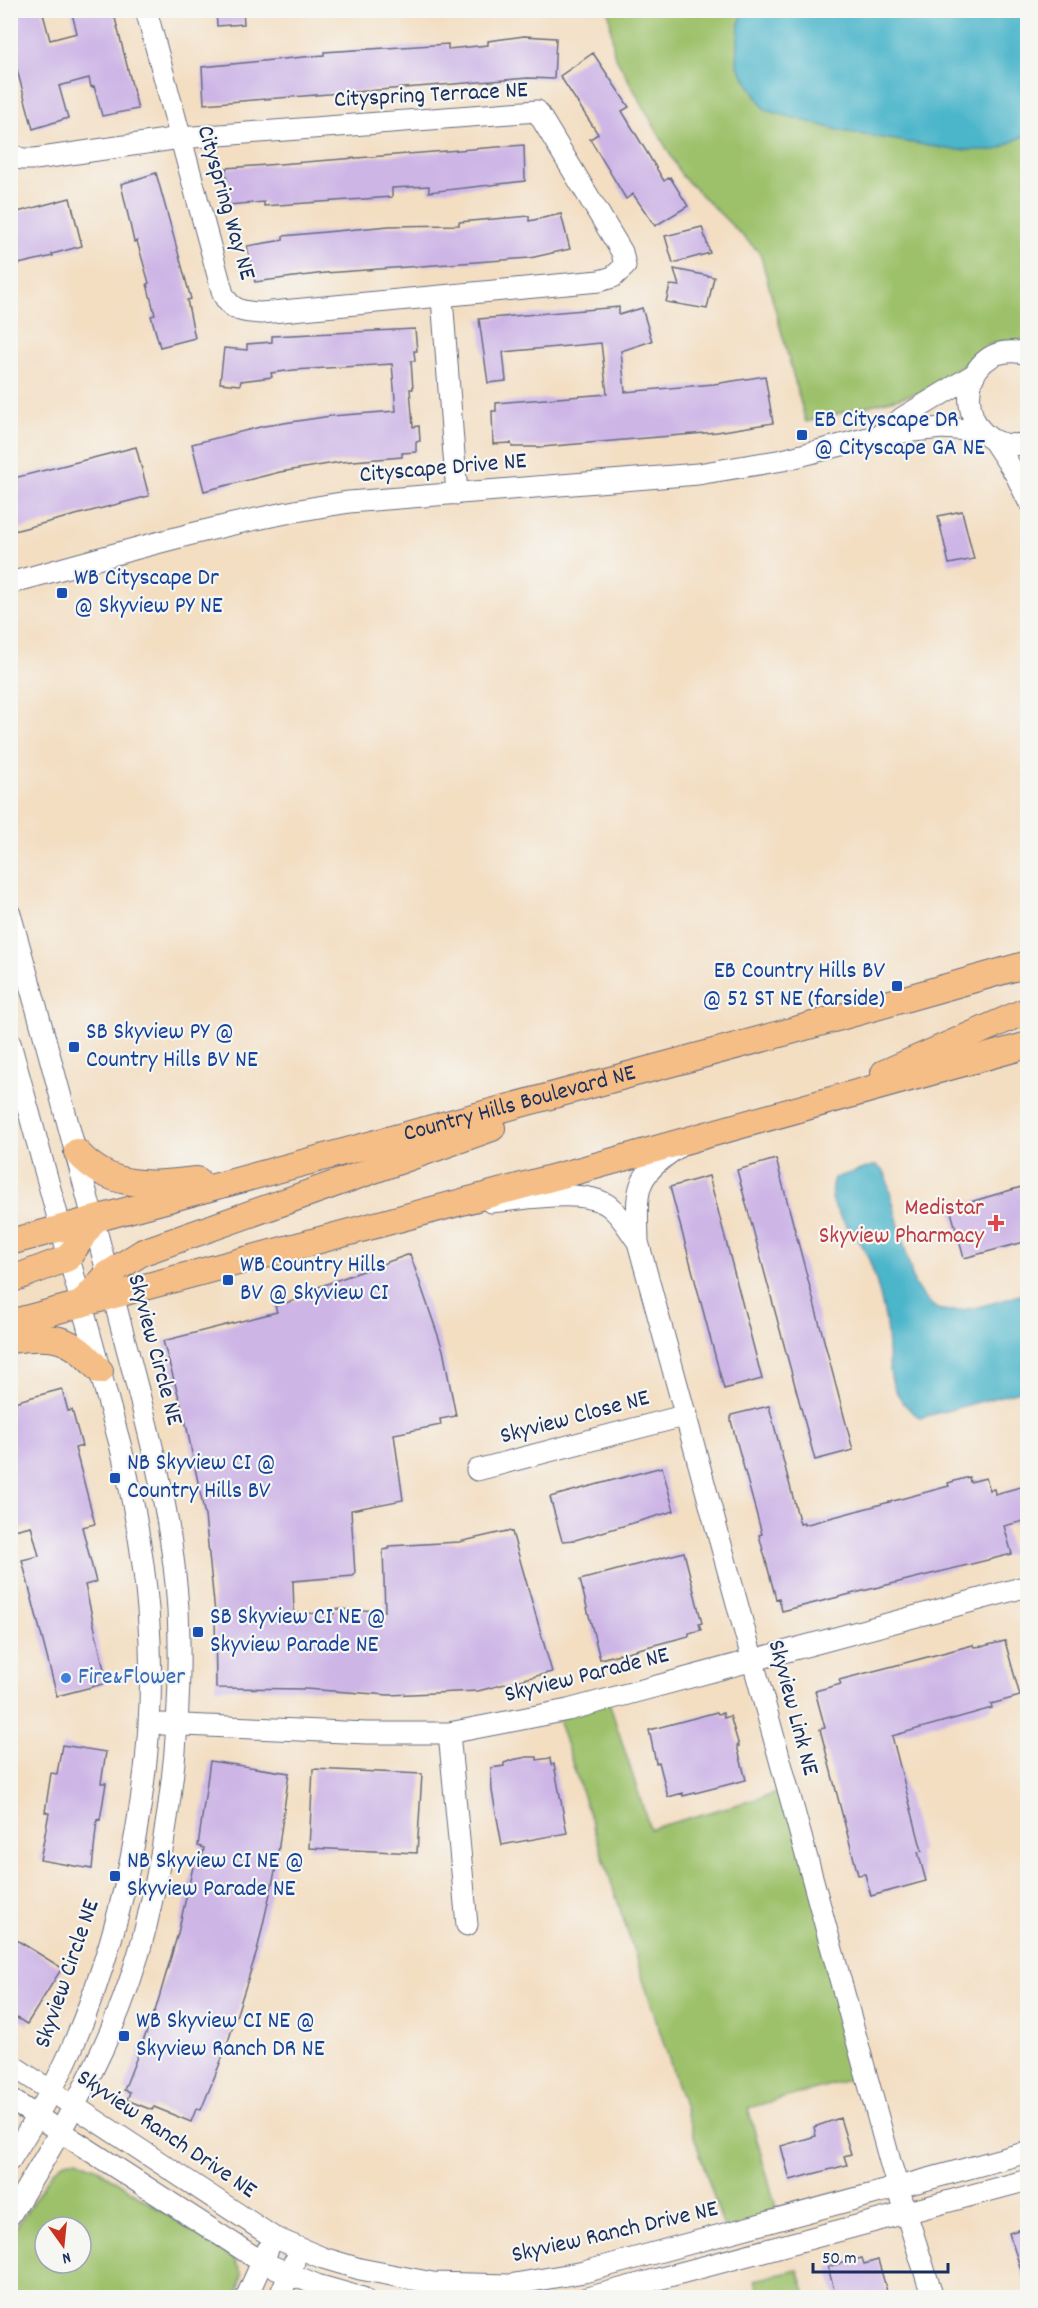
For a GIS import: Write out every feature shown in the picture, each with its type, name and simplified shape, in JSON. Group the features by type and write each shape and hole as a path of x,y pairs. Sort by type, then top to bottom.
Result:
{"main road":[{"name":"Country Hills Boulevard NE","path":"10,1242 670,1064 1028,964"},
{"path":"799,1110 1028,1010"},
{"path":"111,1285 454,1204 1021,1049"},
{"path":"10,1323 80,1305 111,1285 143,1252 670,1064"},
{"path":"77,1152 90,1167 105,1176 132,1182 165,1183 269,1173"},
{"path":"10,1280 68,1258 94,1220"},
{"path":"10,1340 35,1337 64,1341 76,1346 100,1371"}],"street":[{"name":"Cityspring Way NE","path":"146,10 227,303 236,310 261,313 442,298"},
{"name":"Cityspring Terrace NE","path":"180,138 537,111 622,252 625,266 613,277 598,281 442,298"},
{"path":"10,154 22,159 35,159 180,138"},
{"path":"442,298 457,494"},
{"name":"Cityscape Drive NE","path":"884,434 902,418 974,375 978,366 1000,354 1014,351 1028,354"},
{"path":"974,375 969,387 969,410 1016,475 1028,500"},
{"name":"Cityscape Drive NE","path":"10,583 246,519 349,502 698,474 783,460 884,434 942,428 987,436 1015,446 1028,443"},
{"name":"Skyview Circle NE","path":"10,914 77,1152 158,1466 170,1536 177,1606 179,1670 171,1789 145,1928 119,2007 75,2105 10,2215"},
{"name":"Skyview Circle NE","path":"10,1043 80,1305 120,1444 140,1546 148,1610 147,1724 142,1789 117,1919 93,1996 52,2089 10,2160"},
{"name":"Skyview Link NE","path":"690,1140 649,1168 642,1181 638,1203 638,1242 897,2186 933,2298"},
{"name":"Skyview Link NE","path":"454,1204 572,1196 594,1199 608,1205 619,1215 638,1242"},
{"name":"Skyview Close NE","path":"477,1470 687,1415"},
{"name":"Skyview Parade NE","path":"147,1724 367,1734 449,1733 537,1718 1028,1586"},
{"path":"449,1733 468,1925"},
{"name":"Skyview Ranch Drive NE","path":"10,2064 52,2089 273,2237 323,2258 394,2278 471,2286 509,2285 549,2279 626,2261 1028,2152"},
{"path":"10,2099 262,2262 289,2275 363,2298"},
{"path":"586,2298 636,2292 1028,2180"},
{"path":"246,2298 273,2237"},
{"path":"279,2298 300,2249"},
{"path":"626,2261 636,2292"}],"green space":[{"path":"609,11 1027,11 1027,343 1019,340 1000,341 984,347 937,388 806,422 760,253 682,176 614,54"},
{"path":"608,1699 650,1829 788,1790 866,2075 748,2108 779,2218 726,2234 556,1713"},
{"path":"77,2159 95,2167 234,2259 242,2274 237,2297 11,2298 11,2235 53,2171 63,2163"},
{"path":"798,2270 807,2297 761,2297 755,2280"}],"water":[{"path":"745,10 1027,11 1027,134 997,150 954,150 842,131 765,110 737,65 739,23"},
{"path":"876,1165 885,1173 914,1283 929,1303 936,1308 955,1311 1027,1293 1027,1389 920,1418 907,1407 899,1396 890,1372 885,1317 873,1270 862,1245 836,1209 831,1189 834,1178"}],"building":[{"path":"10,10 42,10 50,40 77,33 71,10 113,10 138,109 102,116 94,86 91,87 89,78 59,86 68,118 33,129 10,44"},
{"path":"216,10 243,10 244,24 217,26"},
{"path":"524,36 556,38 554,79 528,78 204,104 202,67 324,55 324,52 448,44 448,49 488,45 488,41"},
{"path":"593,53 629,107 622,111 664,181 670,177 688,206 655,226 633,194 626,199 590,139 598,134 560,76"},
{"path":"524,145 525,181 429,192 429,186 392,188 392,197 264,206 264,202 228,205 226,168"},
{"path":"156,173 191,299 187,300 195,338 160,347 151,316 155,315 147,284 149,283 137,241 134,242 121,184"},
{"path":"70,198 82,246 52,254 53,256 10,266 10,214"},
{"path":"561,214 570,249 530,258 325,273 255,282 247,246 283,240 283,236 389,226 459,225 459,222 529,216 529,221"},
{"path":"702,227 710,253 673,263 665,236"},
{"path":"674,269 714,277 707,309 666,302 670,285 679,286"},
{"path":"619,307 619,315 642,308 652,341 621,351 625,392 714,384 765,376 773,423 717,432 542,447 512,447 511,443 493,444 492,411 496,411 496,403 607,394 601,343 503,352 506,381 488,383 479,319"},
{"path":"415,329 417,351 414,351 415,361 411,361 413,389 410,389 413,427 419,426 420,441 416,442 416,452 402,453 402,457 341,462 280,472 204,491 192,444 264,426 331,416 396,411 392,364 271,373 272,377 241,381 240,385 220,383 224,348 247,350 247,344 272,342 272,336"},
{"path":"136,447 149,496 10,532 10,479"},
{"path":"962,511 974,559 949,564 938,516"},
{"path":"776,1159 853,1450 815,1460 737,1170"},
{"path":"709,1176 762,1379 724,1389 670,1187"},
{"path":"1028,1185 1028,1241 964,1258 950,1208"},
{"path":"410,1254 443,1350 456,1416 440,1419 441,1425 394,1434 403,1500 351,1510 355,1574 293,1581 294,1613 334,1614 334,1609 385,1611 383,1550 389,1549 389,1546 459,1542 507,1531 512,1532 552,1672 478,1691 389,1695 305,1689 216,1688 215,1613 205,1516 185,1419 163,1341 277,1312 275,1306 318,1294 318,1287"},
{"path":"62,1389 68,1411 72,1410 82,1446 75,1448 95,1524 82,1527 96,1582 85,1585 107,1683 57,1696 22,1560 39,1556 31,1526 10,1531 10,1403"},
{"path":"769,1406 800,1524 804,1523 804,1525 949,1486 948,1483 969,1477 970,1482 986,1478 990,1490 994,1489 995,1494 1028,1485 1028,1520 1004,1526 1012,1554 782,1611 779,1598 776,1599 759,1535 762,1534 731,1421 731,1415"},
{"path":"662,1467 674,1511 575,1540 562,1541 550,1497"},
{"path":"684,1552 702,1623 699,1624 701,1630 689,1633 689,1636 600,1659 580,1580"},
{"path":"1005,1641 1020,1696 991,1704 992,1708 892,1736 922,1851 918,1852 926,1881 871,1896 865,1874 858,1875 820,1729 825,1728 815,1691 841,1684 839,1680 973,1645 974,1647 984,1646"},
{"path":"717,1712 718,1714 723,1713 724,1718 730,1716 746,1780 683,1796 683,1793 668,1797 659,1762 656,1763 649,1730"},
{"path":"62,1745 106,1752 101,1783 106,1783 100,1820 97,1819 92,1869 40,1860 49,1813 45,1812 51,1773 57,1774"},
{"path":"537,1757 537,1760 550,1758 551,1765 554,1764 567,1833 502,1845 492,1791 491,1768 504,1766 504,1763"},
{"path":"210,1761 289,1773 276,1867 257,1951 225,2051 201,2110 196,2109 191,2122 154,2107 152,2110 127,2100 130,2092 124,2090 156,2008 178,1933 195,1858 202,1858 204,1848 198,1846"},
{"path":"313,1769 422,1774 417,1853 309,1848"},
{"path":"15,1939 62,1968 27,2024 10,2014 10,1946"},
{"path":"840,2118 851,2154 844,2156 847,2165 790,2180 781,2146 816,2136 814,2127"},
{"path":"1028,2227 1028,2281 1025,2282 1009,2233"},
{"path":"862,2258 864,2264 878,2260 889,2298 836,2298 828,2267"}],"place":[{"name":"EB Cityscape DR @ Cityscape GA NE","path":"802,435"},
{"name":"WB Cityscape Dr @ Skyview PY NE","path":"62,593"},
{"name":"EB Country Hills BV @ 52 ST NE (farside)","path":"897,986"},
{"name":"SB Skyview PY @ Country Hills BV NE","path":"74,1047"},
{"name":"Medistar Skyview Pharmacy","path":"996,1223"},
{"name":"WB Country Hills BV @ Skyview CI","path":"228,1280"},
{"name":"NB Skyview CI @ Country Hills BV","path":"115,1478"},
{"name":"SB Skyview CI NE @ Skyview Parade NE","path":"198,1632"},
{"name":"Fire&Flower","path":"66,1678"},
{"name":"NB Skyview CI NE @ Skyview Parade NE","path":"115,1876"},
{"name":"WB Skyview CI NE @ Skyview Ranch DR NE","path":"124,2036"}]}
